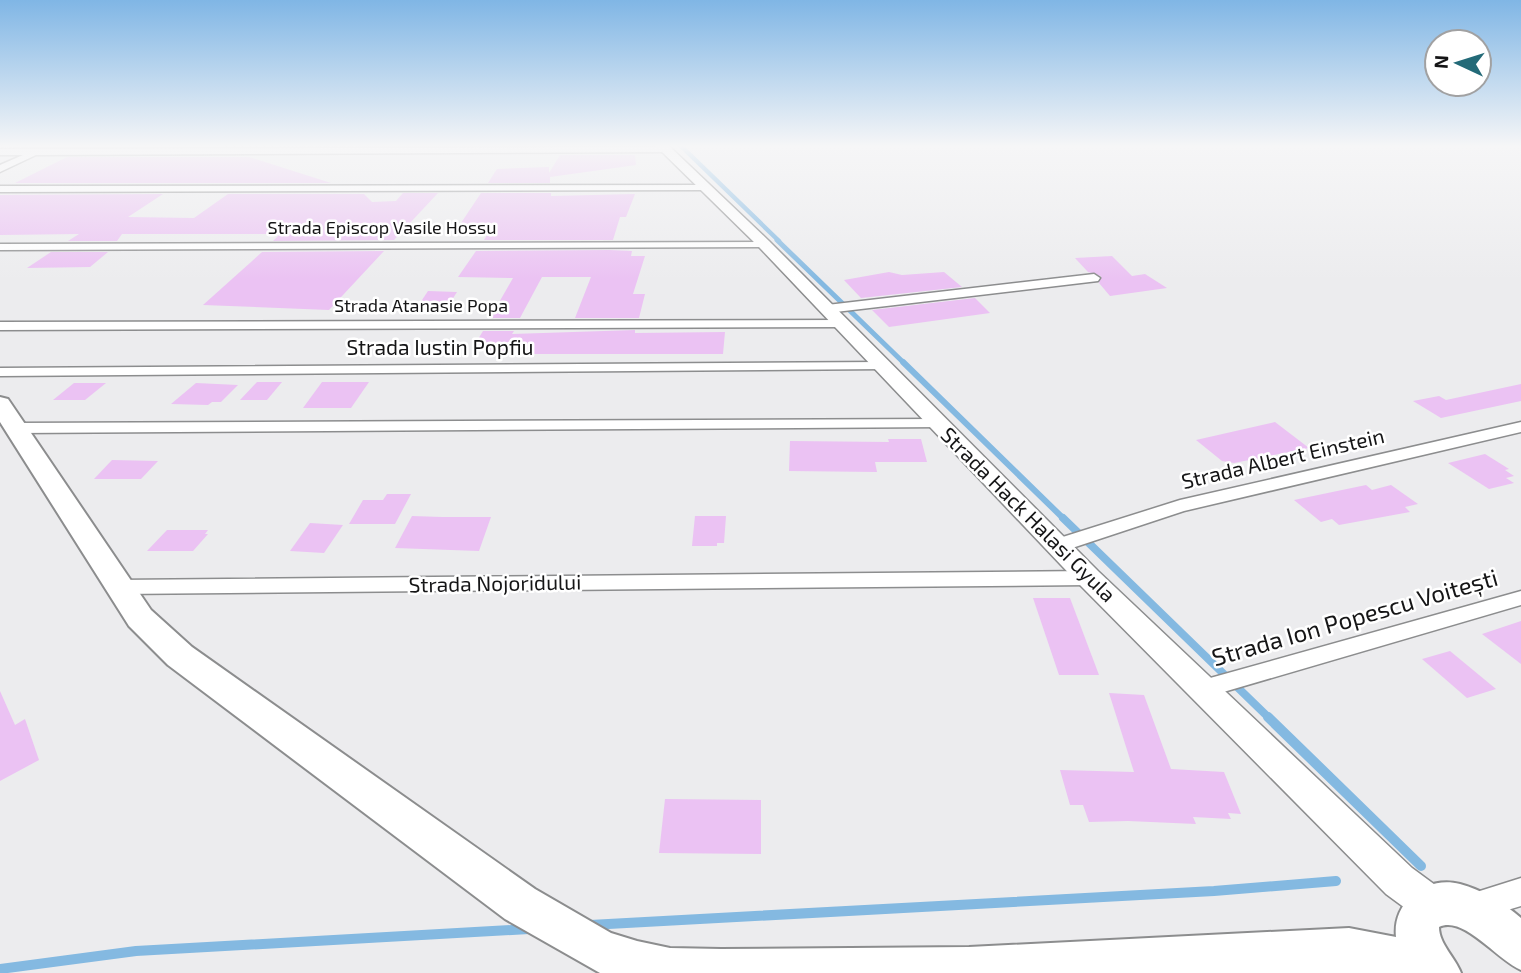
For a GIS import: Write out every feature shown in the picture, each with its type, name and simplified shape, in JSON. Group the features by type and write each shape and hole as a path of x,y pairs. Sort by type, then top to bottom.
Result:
{"main road":[{"path":"0,404 140,618 180,656 520,904 602,952 670,970 967,971 1349,950 1388,956 1437,973"},
{"path":"1420,899 1505,932 1521,948"},
{"path":"1349,950 1398,935 1420,899"},
{"path":"1420,899 1421,947 1437,973"}],"street":[{"name":"Strada Hack Halasi Gyula","path":"708,190 764,244 1090,578 1208,687 1420,899"},
{"name":"Strada Episcop Vasile Hossu","path":"0,247 764,244"},
{"name":"Strada Atanasie Popa","path":"0,327 834,316 1094,278"},
{"name":"Strada Iustin Popfiu","path":"0,372 881,366"},
{"path":"17,428 937,424"},
{"name":"Strada Albert Einstein","path":"1060,545 1180,506 1521,427"},
{"name":"Strada Nojoridului","path":"118,587 1090,578"},
{"name":"Strada Ion Popescu Voitești","path":"1208,687 1521,598"},
{"path":"1420,899 1521,892"}],"building":[{"path":"403,193 438,193 394,240 273,241 280,234 122,234 117,241 68,241 79,234 0,235 0,195 163,194 128,217 194,218 228,194 364,194 372,202 396,201"},
{"path":"481,193 551,193 551,196 635,194 626,217 620,217 613,240 484,240 489,232 455,232"},
{"path":"609,250 632,251 631,256 645,256 633,294 645,294 639,318 575,318 591,277 542,277 520,318 490,318 513,278 458,277 476,251"},
{"path":"384,251 329,310 203,305 262,252"},
{"path":"51,252 108,252 90,267 27,268"},
{"path":"1112,256 1132,276 1145,274 1167,288 1110,296 1099,283 1101,276 1088,272 1075,258"},
{"path":"889,272 902,275 944,272 962,287 861,298 844,280"},
{"path":"428,291 457,292 446,309 416,309"},
{"path":"975,298 990,313 889,327 872,310"},
{"path":"635,330 635,333 725,332 723,354 492,354 494,350 472,349 483,331 514,331 512,334"},
{"path":"257,382 282,382 267,400 240,400"},
{"path":"322,382 369,382 351,408 303,408"},
{"path":"74,383 106,383 85,400 53,400"},
{"path":"196,383 238,385 221,402 208,405 171,404"},
{"path":"1521,384 1521,401 1441,418 1413,401 1439,396 1446,400"},
{"path":"1275,422 1309,448 1234,463 1222,461 1196,440"},
{"path":"888,439 921,439 927,462 875,462 877,472 789,471 790,441 889,442"},
{"path":"1485,454 1509,469 1505,470 1514,476 1506,478 1514,483 1489,489 1448,463"},
{"path":"112,460 158,461 141,479 94,479"},
{"path":"1366,485 1372,490 1391,485 1418,504 1405,507 1410,512 1339,525 1332,519 1321,522 1294,500"},
{"path":"387,494 411,494 395,524 349,524 363,500 383,500"},
{"path":"412,516 491,517 479,551 395,548"},
{"path":"695,516 726,516 724,543 717,543 717,546 692,546"},
{"path":"310,523 343,525 324,553 290,551"},
{"path":"167,530 208,530 205,534 208,534 193,551 147,551"},
{"path":"1033,598 1070,598 1099,675 1059,675"},
{"path":"1521,621 1521,664 1482,634"},
{"path":"1450,651 1496,689 1467,698 1422,659"},
{"path":"0,691 15,725 25,719 39,760 0,781"},
{"path":"1109,693 1144,695 1171,769 1224,772 1241,814 1228,813 1231,819 1193,817 1196,824 1089,822 1083,805 1070,805 1060,770 1134,772"},
{"path":"665,799 761,800 761,854 659,853"}],"waterway":[{"path":"727,190 779,241"},
{"path":"777,240 905,364"},
{"path":"903,362 1065,520"},
{"path":"1063,518 1270,719"},
{"path":"1268,717 1421,866"},
{"path":"590,925 1214,891 1336,881"},
{"path":"0,969 136,951 529,929"}]}
